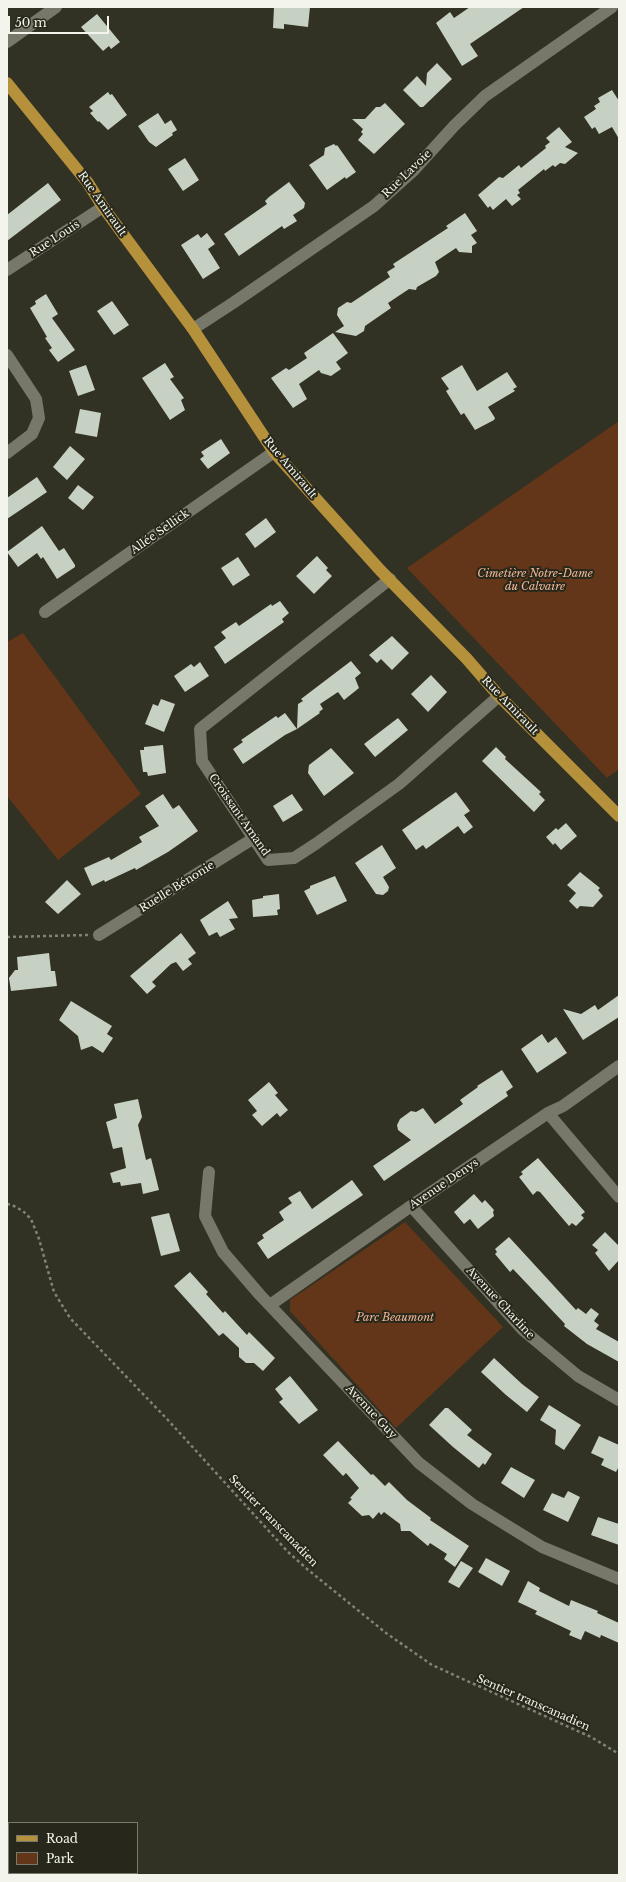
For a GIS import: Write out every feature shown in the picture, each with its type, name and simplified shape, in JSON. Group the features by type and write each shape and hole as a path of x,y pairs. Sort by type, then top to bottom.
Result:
{"main road":[{"name":"Rue Amirault","path":"7,83 88,183 103,208 193,329 274,452 390,579 467,659 499,696 619,816"}],"street":[{"path":"7,42 56,7"},
{"name":"Rue Lavoie","path":"193,329 374,206 414,170 454,126 485,96 612,7"},
{"name":"Rue Louis","path":"7,270 103,208"},
{"path":"7,355 36,399 39,418 32,434 7,453"},
{"name":"Allée Sellick","path":"45,612 274,452"},
{"name":"Croissant Amand","path":"390,579 200,729 202,760 268,860 294,858 399,784 499,696"},
{"name":"Ruelle Bénonie","path":"99,935 254,838"},
{"name":"Avenue Denys","path":"270,1305 411,1206 548,1113 563,1106 619,1066"},
{"path":"548,1113 619,1197"},
{"name":"Avenue Guy","path":"209,1172 205,1216 223,1252 270,1305 425,1468 472,1504 542,1547 619,1579"},
{"name":"Avenue Charline","path":"411,1206 523,1330 578,1376 619,1400"}],"path":[{"path":"7,937 99,935"},
{"name":"Sentier transcanadien","path":"7,1204 23,1211 31,1219 39,1239 54,1292 70,1318 167,1419 288,1552 386,1634 432,1665 591,1737 619,1754"}],"green space":[{"name":"Cimetière Notre-Dame du Calvaire","path":"619,421 619,769 607,778 407,568"},
{"path":"23,633 141,794 58,860 7,796 7,642"},
{"name":"Parc Beaumont","path":"405,1222 503,1327 396,1428 290,1311 290,1300"}],"building":[{"path":"274,7 310,7 308,27 284,24 284,29 273,28"},
{"path":"470,7 524,7 470,44 478,56 462,66 436,23 450,12 454,18"},
{"path":"97,14 120,42 111,49 109,46 103,51 81,27"},
{"path":"437,63 452,79 423,107 420,107 403,90 417,76 426,86 427,73"},
{"path":"612,90 619,101 619,139 612,127 599,134 595,127 592,129 584,117 596,109 594,106 600,102 598,98"},
{"path":"108,92 110,95 112,94 127,115 108,130 90,113 93,111 89,107"},
{"path":"385,103 405,124 374,154 358,140 363,134 361,132 363,129 352,119 365,119 376,107 380,107"},
{"path":"158,113 165,124 171,120 177,130 172,133 173,135 156,147 149,142 138,126"},
{"path":"559,127 572,142 565,147 578,153 565,164 560,163 555,167 553,165 545,171 544,169 518,190 520,193 517,195 521,199 512,206 506,199 493,210 490,206 488,208 478,195 499,177 503,178 519,165 521,168 546,148 545,146 550,142 546,138"},
{"path":"334,144 336,146 337,145 356,172 346,179 345,177 327,190 309,165 324,155 325,148"},
{"path":"185,158 199,180 183,191 168,169"},
{"path":"289,182 305,203 304,208 293,215 297,221 284,229 282,226 239,256 224,234 267,204 265,201 269,197"},
{"path":"48,183 61,200 7,241 7,215"},
{"path":"465,213 477,231 471,235 477,243 472,246 472,253 459,252 456,248 435,262 439,272 436,276 417,287 416,290 409,289 388,303 391,308 365,326 364,331 356,336 335,332 344,326 337,315 338,308 347,302 351,303 390,277 387,272 395,267 393,264 448,228 446,226"},
{"path":"207,233 215,244 208,249 220,268 203,279 181,245 198,234 201,238"},
{"path":"46,294 58,314 52,318 75,350 58,362 49,350 52,348 45,338 47,337 30,308 36,304 35,301"},
{"path":"112,301 129,325 114,335 97,311"},
{"path":"333,333 348,353 336,362 341,369 331,376 321,373 319,370 299,384 307,399 293,408 271,378 286,368 289,370 307,358 304,353"},
{"path":"165,363 174,377 170,379 184,398 181,400 185,410 170,420 142,378"},
{"path":"86,365 95,390 78,396 69,371"},
{"path":"462,365 477,391 507,372 517,387 513,389 515,391 488,407 495,418 494,420 475,430 464,413 461,415 446,391 449,389 441,378"},
{"path":"80,409 101,413 97,437 75,433"},
{"path":"221,439 230,453 208,469 200,459 204,456 201,452"},
{"path":"70,446 85,459 67,480 53,467"},
{"path":"37,477 47,492 7,519 7,498"},
{"path":"78,485 94,497 83,510 68,498"},
{"path":"266,518 276,532 255,548 245,534"},
{"path":"42,526 59,551 64,548 75,565 75,567 57,579 43,557 41,559 37,553 18,567 7,552"},
{"path":"317,556 328,568 326,570 332,576 314,594 296,576"},
{"path":"238,557 250,575 233,586 221,568"},
{"path":"280,601 289,613 282,619 284,622 225,664 214,647 226,638 221,632 236,622 239,626 271,604 272,606"},
{"path":"392,636 409,653 392,670 381,659 377,663 369,655"},
{"path":"351,661 361,673 355,678 359,688 344,700 338,692 320,704 323,709 319,712 320,713 297,729 298,704 303,701 301,699"},
{"path":"200,662 209,676 185,692 174,676 191,664 194,667"},
{"path":"431,675 447,692 428,712 411,694"},
{"path":"161,699 175,704 164,732 145,724 153,704 158,706"},
{"path":"285,713 297,729 285,735 243,764 233,749 243,742 241,740 276,716 278,718"},
{"path":"398,718 408,730 375,757 364,744"},
{"path":"163,745 166,773 148,776 147,772 143,772 140,750 144,750 144,747"},
{"path":"496,747 506,757 505,759 541,792 539,794 545,800 534,812 482,761"},
{"path":"331,748 354,773 324,796 308,773 309,765"},
{"path":"456,792 470,811 464,815 473,827 464,834 458,826 426,849 423,845 416,850 402,830"},
{"path":"163,794 173,809 179,805 198,831 168,852 136,870 135,868 105,882 104,880 92,886 84,868 109,857 111,860 142,842 139,837 159,826 145,806"},
{"path":"292,794 303,810 283,822 273,806"},
{"path":"566,823 577,836 561,850 555,843 553,845 546,837 556,828 558,830"},
{"path":"382,845 396,868 383,877 389,887 388,891 383,895 376,894 355,863"},
{"path":"580,872 600,888 598,890 603,896 593,907 580,906 577,909 569,901 576,893 567,885"},
{"path":"335,876 347,901 317,915 304,891 310,888 310,886"},
{"path":"67,880 81,894 58,914 45,902"},
{"path":"279,894 280,909 277,910 278,915 253,917 252,900 263,898 263,896"},
{"path":"228,901 238,918 229,919 235,929 220,937 217,932 209,936 200,920"},
{"path":"181,933 196,953 188,959 192,964 183,971 176,962 171,964 152,982 156,986 147,994 130,976"},
{"path":"49,953 51,971 55,971 57,986 11,991 9,978 15,970 18,970 17,957"},
{"path":"619,995 619,1017 583,1040 563,1009 581,1014 595,1005 598,1010"},
{"path":"71,1001 112,1026 107,1034 113,1038 103,1053 92,1046 81,1050 78,1036 59,1020"},
{"path":"542,1034 548,1043 556,1037 567,1053 537,1073 521,1049"},
{"path":"502,1070 513,1087 506,1092 508,1096 384,1181 373,1166 411,1140 398,1130 397,1125 400,1119 411,1111 416,1112 423,1108 435,1124 463,1104 460,1100 478,1087 477,1086"},
{"path":"269,1082 278,1093 275,1095 288,1110 280,1117 277,1113 262,1126 252,1115 257,1111 248,1100"},
{"path":"138,1099 142,1117 138,1125 146,1160 151,1158 159,1190 143,1194 141,1183 121,1186 120,1182 113,1183 110,1173 126,1168 122,1147 113,1149 106,1122 117,1118 114,1104"},
{"path":"538,1158 585,1212 581,1215 584,1218 576,1226 572,1223 569,1226 540,1192 537,1191 533,1195 519,1177 523,1174 521,1172"},
{"path":"352,1180 363,1195 268,1259 257,1243 264,1238 262,1235 284,1220 279,1212 292,1203 288,1198 300,1191 312,1209"},
{"path":"474,1194 482,1203 485,1200 494,1210 494,1216 478,1229 470,1219 464,1224 454,1212"},
{"path":"169,1213 180,1251 161,1256 151,1217"},
{"path":"605,1232 619,1246 619,1260 609,1271 595,1253 598,1250 592,1245"},
{"path":"509,1237 576,1310 578,1308 586,1314 591,1308 599,1314 594,1321 599,1325 596,1329 619,1342 619,1362 587,1344 564,1326 565,1324 513,1269 510,1272 495,1254 497,1252 495,1249"},
{"path":"190,1272 208,1292 206,1294 223,1313 225,1311 247,1335 249,1332 275,1358 263,1371 254,1363 246,1363 239,1357 239,1348 223,1333 219,1336 174,1286"},
{"path":"494,1358 522,1384 539,1397 527,1412 481,1372"},
{"path":"290,1376 318,1410 299,1424 279,1402 283,1399 275,1389"},
{"path":"549,1405 581,1425 564,1450 555,1444 556,1430 540,1420"},
{"path":"445,1408 448,1408 472,1430 467,1435 492,1454 485,1465 483,1463 479,1468 429,1425"},
{"path":"599,1436 619,1445 619,1466 616,1472 601,1465 604,1459 591,1453"},
{"path":"338,1441 371,1475 373,1474 385,1486 389,1482 407,1500 431,1518 430,1520 469,1546 455,1567 444,1559 447,1554 430,1543 428,1546 410,1531 401,1531 400,1524 384,1512 381,1515 379,1512 373,1519 369,1515 362,1516 348,1503 352,1499 350,1498 359,1488 346,1473 343,1476 323,1455"},
{"path":"511,1467 535,1480 524,1498 501,1483"},
{"path":"568,1491 580,1497 568,1522 543,1510 552,1493 564,1498"},
{"path":"598,1517 619,1524 619,1545 591,1535"},
{"path":"486,1558 510,1571 502,1586 478,1572"},
{"path":"461,1561 473,1568 459,1588 448,1582"},
{"path":"528,1581 540,1588 539,1591 569,1606 571,1600 598,1611 597,1613 619,1623 619,1643 601,1635 600,1638 585,1631 581,1640 569,1635 571,1631 535,1614 537,1611 518,1602"}]}
